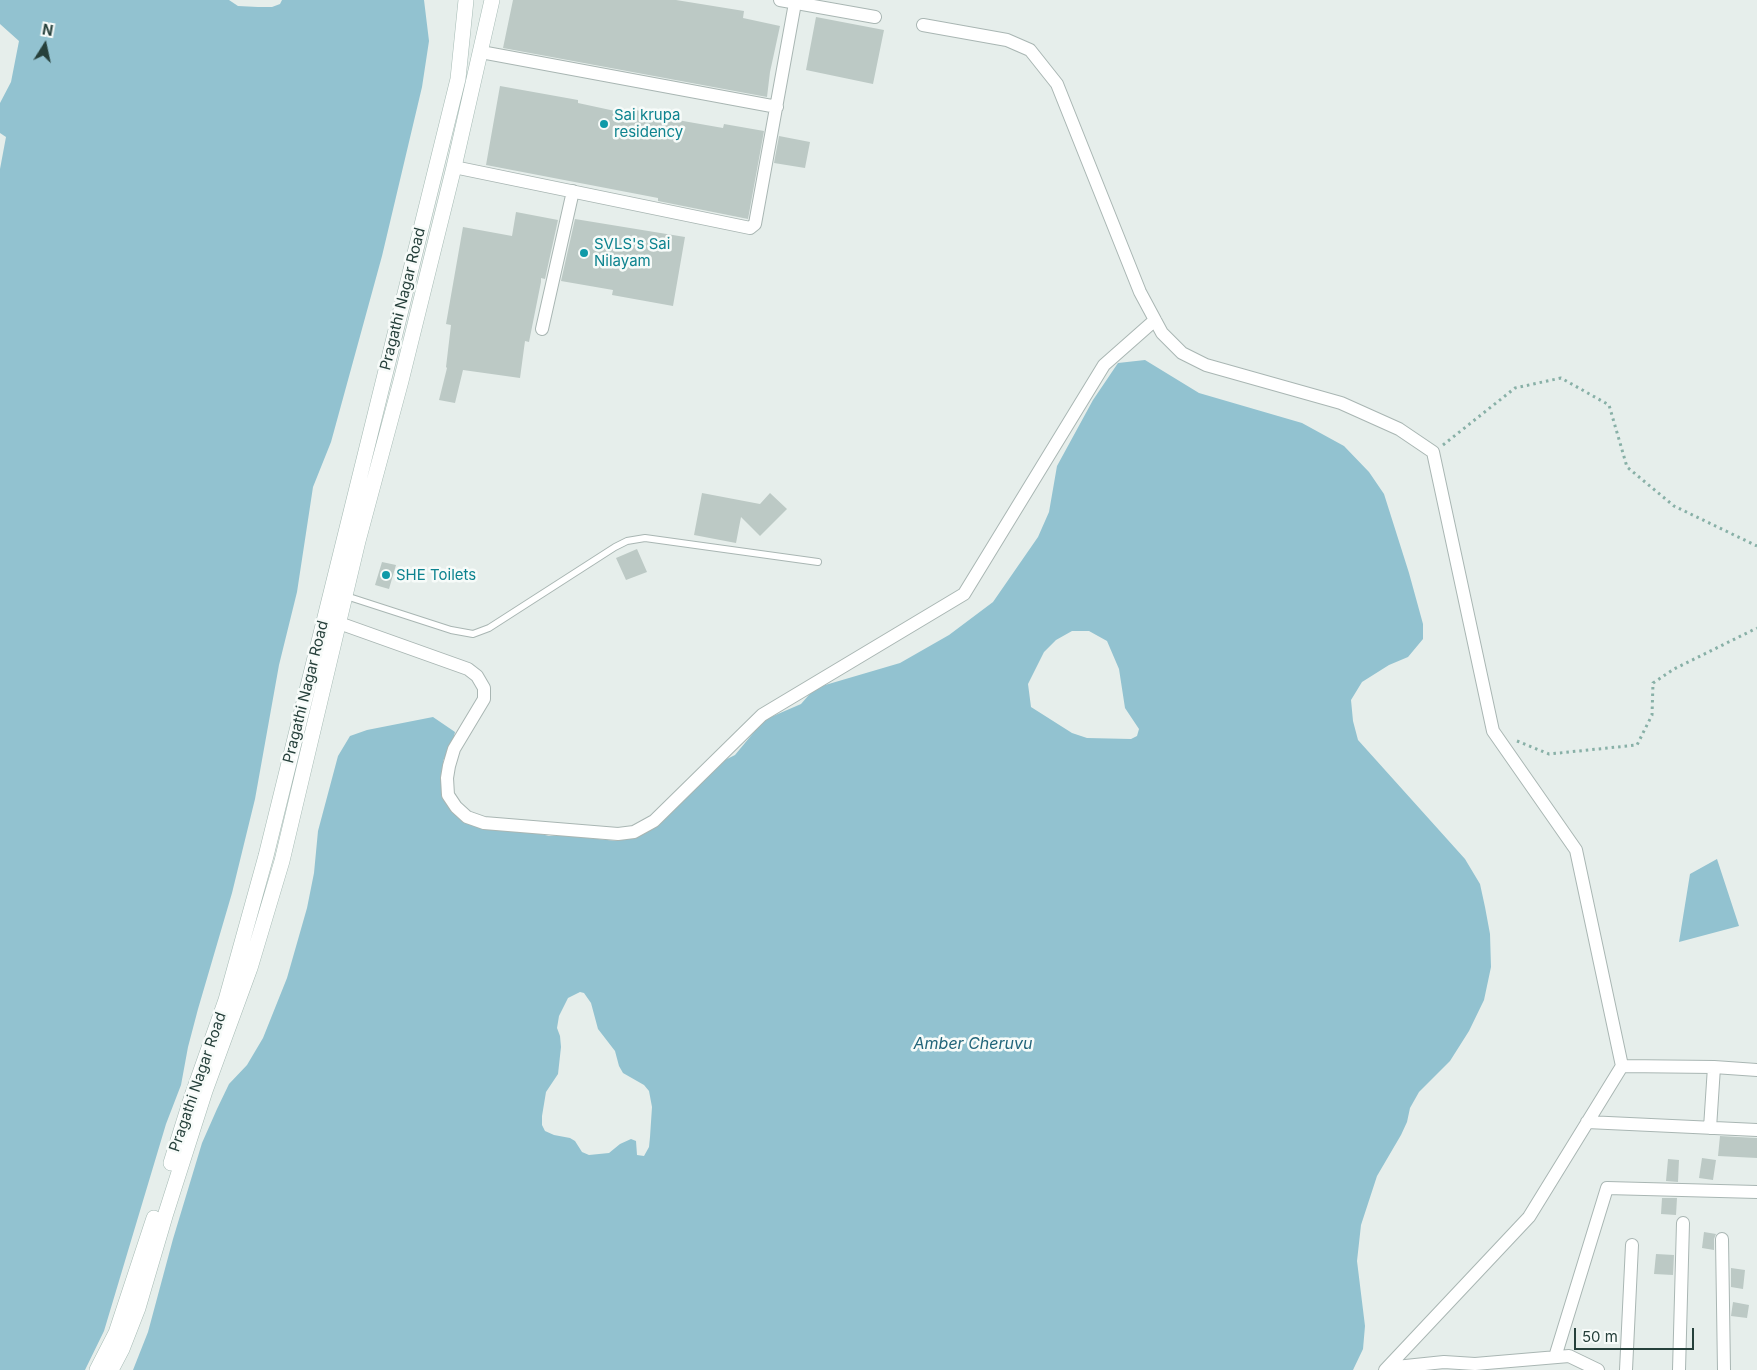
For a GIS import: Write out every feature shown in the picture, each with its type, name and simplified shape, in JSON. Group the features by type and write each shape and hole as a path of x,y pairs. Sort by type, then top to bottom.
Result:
{"main road":[{"name":"Pragathi Nagar Road","path":"97,1370 116,1333 192,1096 226,1000 266,856 458,79 466,0"},
{"name":"Pragathi Nagar Road","path":"111,1370 122,1349 138,1308 205,1091 250,968 282,861 358,541 403,372 454,166 492,0"}],"street":[{"path":"780,0 875,17"},
{"path":"454,166 750,228 755,224 795,2"},
{"path":"923,25 1015,43 1030,50 1057,84 1140,292 1162,333 1182,353 1206,365 1341,403 1399,429 1433,452 1493,731 1576,850 1622,1066 1529,1217 1385,1370"},
{"path":"481,52 777,107"},
{"path":"542,329 573,191"},
{"path":"340,623 468,669 477,676 484,688 484,699 454,750 447,778 448,795 467,817 484,823 618,834 634,832 654,821 762,715 964,594 1104,365 1155,320"},
{"path":"1622,1066 1714,1067 1757,1070"},
{"path":"1710,1128 1714,1067"},
{"path":"1587,1122 1757,1130"},
{"path":"1555,1357 1607,1188 1757,1192"},
{"path":"1679,1370 1683,1223"},
{"path":"1722,1239 1724,1370"},
{"path":"1626,1370 1632,1245"},
{"path":"1391,1370 1396,1367 1444,1362 1475,1364 1569,1356 1598,1370"}],"lane":[{"path":"346,596 451,630 473,634 489,628 627,541 645,538 818,562"}],"path":[{"path":"1433,452 1515,388 1561,378 1609,405 1627,466 1633,472 1674,506 1757,546"},
{"path":"1493,731 1549,754 1637,745 1652,715 1653,683 1674,669 1757,628"}],"water":[{"path":"0,0 229,0 238,6 272,7 280,4 282,0 424,0 429,41 422,87 382,256 331,442 313,487 297,592 279,665 255,799 232,893 198,1009 181,1085 166,1124 104,1331 85,1370 0,1370 0,169 6,137 0,133 0,103 11,82 19,41 0,24"},
{"name":"Amber Cheruvu","path":"1145,360 1199,393 1302,423 1344,446 1369,472 1384,494 1423,624 1423,639 1408,657 1389,665 1362,682 1351,700 1353,721 1358,740 1465,859 1480,884 1490,934 1491,967 1484,1000 1469,1031 1450,1061 1419,1092 1410,1108 1407,1122 1401,1135 1377,1176 1361,1225 1357,1261 1365,1326 1363,1349 1353,1370 133,1370 148,1332 173,1239 202,1143 229,1084 247,1065 263,1038 287,978 307,908 314,873 318,831 338,756 350,736 367,730 433,717 455,732 453,741 443,761 443,790 455,811 549,836 560,835 617,841 653,829 717,764 735,755 764,720 801,704 815,688 900,663 949,635 993,602 1038,537 1049,512 1057,466 1093,400 1118,363","holes":["1072,631 1089,631 1107,641 1119,669 1125,708 1139,729 1137,736 1131,739 1087,738 1072,733 1031,707 1028,684 1044,652 1056,640","580,992 584,993 591,1003 598,1029 615,1051 623,1073 644,1085 649,1091 652,1107 650,1137 649,1147 644,1156 637,1155 636,1141 631,1139 620,1144 609,1153 589,1155 582,1152 575,1141 545,1131 542,1125 546,1092 558,1074 561,1047 557,1028 559,1016 568,998"]},
{"path":"1717,859 1739,926 1679,942 1690,874"}],"building":[{"path":"513,0 676,0 744,11 743,18 780,26 770,72 767,97 503,48"},
{"path":"816,17 884,30 873,84 806,70"},
{"path":"500,86 578,100 578,103 629,114 630,109 667,116 666,118 723,128 724,124 764,131 748,219 658,201 658,198 486,165"},
{"path":"779,136 810,142 805,168 774,163"},
{"path":"516,212 558,220 545,279 541,278 529,342 525,341 520,378 463,370 455,403 439,400 447,368 451,325 446,324 463,227 512,236"},
{"path":"575,219 685,237 673,306 612,295 613,290 561,281"},
{"path":"702,493 760,504 770,493 787,509 760,536 741,517 736,543 694,535"},
{"path":"637,549 647,572 626,580 616,558"},
{"name":"SHE Toilets","path":"382,562 396,565 389,589 375,585"},
{"path":"1720,1136 1757,1138 1757,1158 1718,1156"},
{"path":"1702,1158 1716,1160 1713,1180 1699,1178"},
{"path":"1668,1159 1679,1160 1678,1182 1666,1181"},
{"path":"1662,1198 1677,1198 1676,1215 1661,1214"},
{"path":"1704,1232 1716,1234 1714,1250 1702,1248"},
{"path":"1656,1254 1674,1255 1673,1275 1654,1274"},
{"path":"1731,1268 1745,1270 1743,1289 1731,1287"},
{"path":"1733,1302 1749,1305 1747,1318 1731,1316"}],"place":[{"name":"Sai krupa residency","path":"604,124"},
{"name":"SVLS's Sai Nilayam","path":"584,253"},
{"name":"SHE Toilets","path":"386,575"}]}
